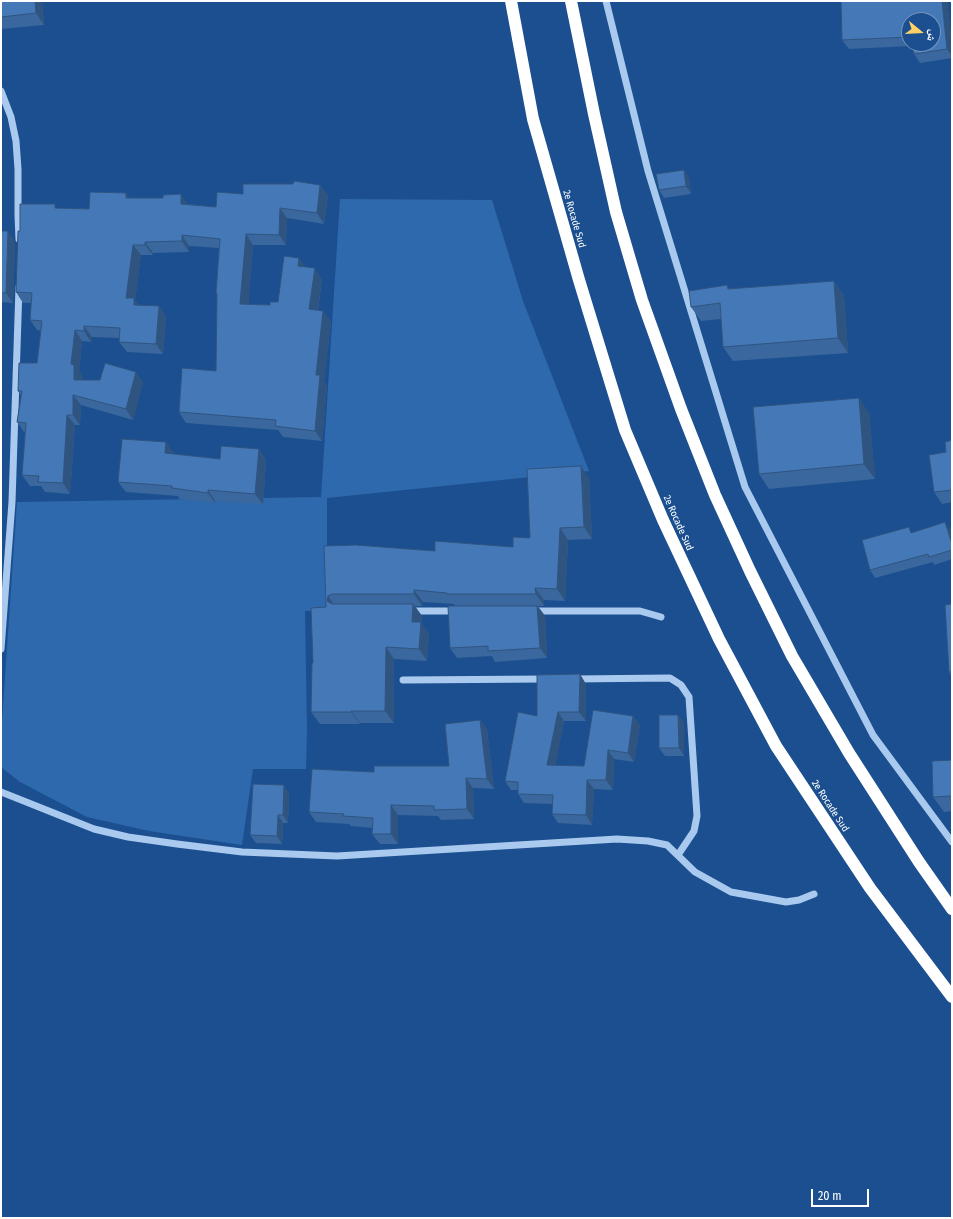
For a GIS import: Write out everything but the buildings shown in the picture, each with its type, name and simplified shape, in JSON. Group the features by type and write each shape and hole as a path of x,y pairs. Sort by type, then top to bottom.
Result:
{"highway":[{"name":"2e Rocade Sud","path":"512,1 533,119 579,280 625,430 663,520 720,639 776,746 870,888 952,997"},
{"path":"571,1 614,204 642,300 681,409 715,494 750,571 792,656 849,753 919,862 952,909"}],"street":[{"path":"606,1 648,171 745,487 873,736 952,842"},
{"path":"1,91 11,117 16,141 20,243"},
{"path":"1,649 12,502 19,282"},
{"path":"403,611 466,611"},
{"path":"522,611 640,611 662,617"},
{"path":"568,679 670,678 681,685 689,697 696,816 694,831 678,855"},
{"path":"403,680 552,679"},
{"path":"1,792 94,829 128,837 242,852 337,856 617,839 648,841 667,845 695,872 731,892 786,902 799,900 814,894"}],"shaded area":[{"path":"340,199 492,200 523,301 589,471 327,498 327,611 305,611 307,731 306,769 253,769 242,845 149,831 87,817 20,782 1,767 1,736 17,502 321,497"}]}
